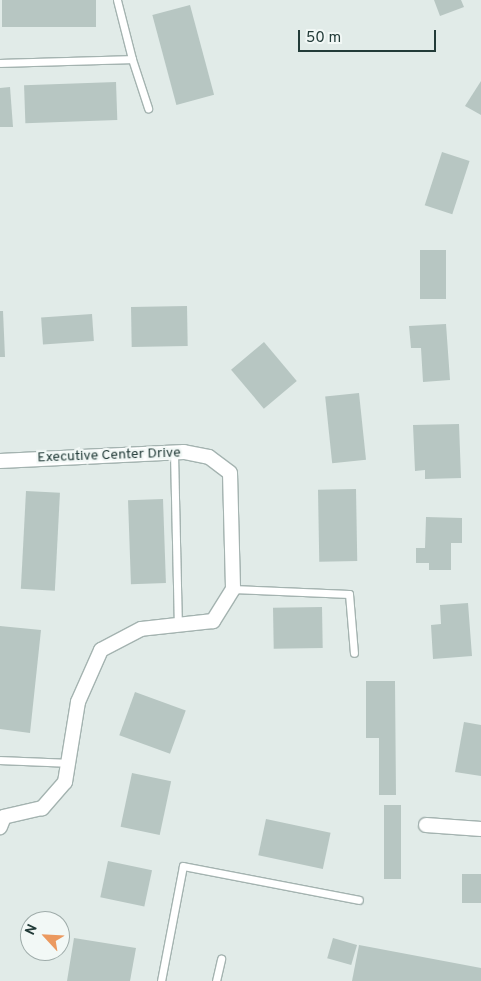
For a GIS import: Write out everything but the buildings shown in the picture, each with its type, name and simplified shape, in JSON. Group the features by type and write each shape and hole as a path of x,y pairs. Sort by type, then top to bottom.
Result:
{"street":[{"name":"Executive Center Drive","path":"0,461 184,452 209,457 230,473 233,590"},
{"path":"2,820 42,808 65,782 78,702 102,650 141,629 178,627 213,621 233,590"},
{"path":"426,825 481,830"}],"lane":[{"path":"117,0 132,59 148,108"},
{"path":"0,63 132,59"},
{"path":"174,453 178,627"},
{"path":"233,590 349,594 354,652"},
{"path":"0,760 68,763"},
{"path":"161,981 183,866 358,900"},
{"path":"216,981 221,959"}]}
